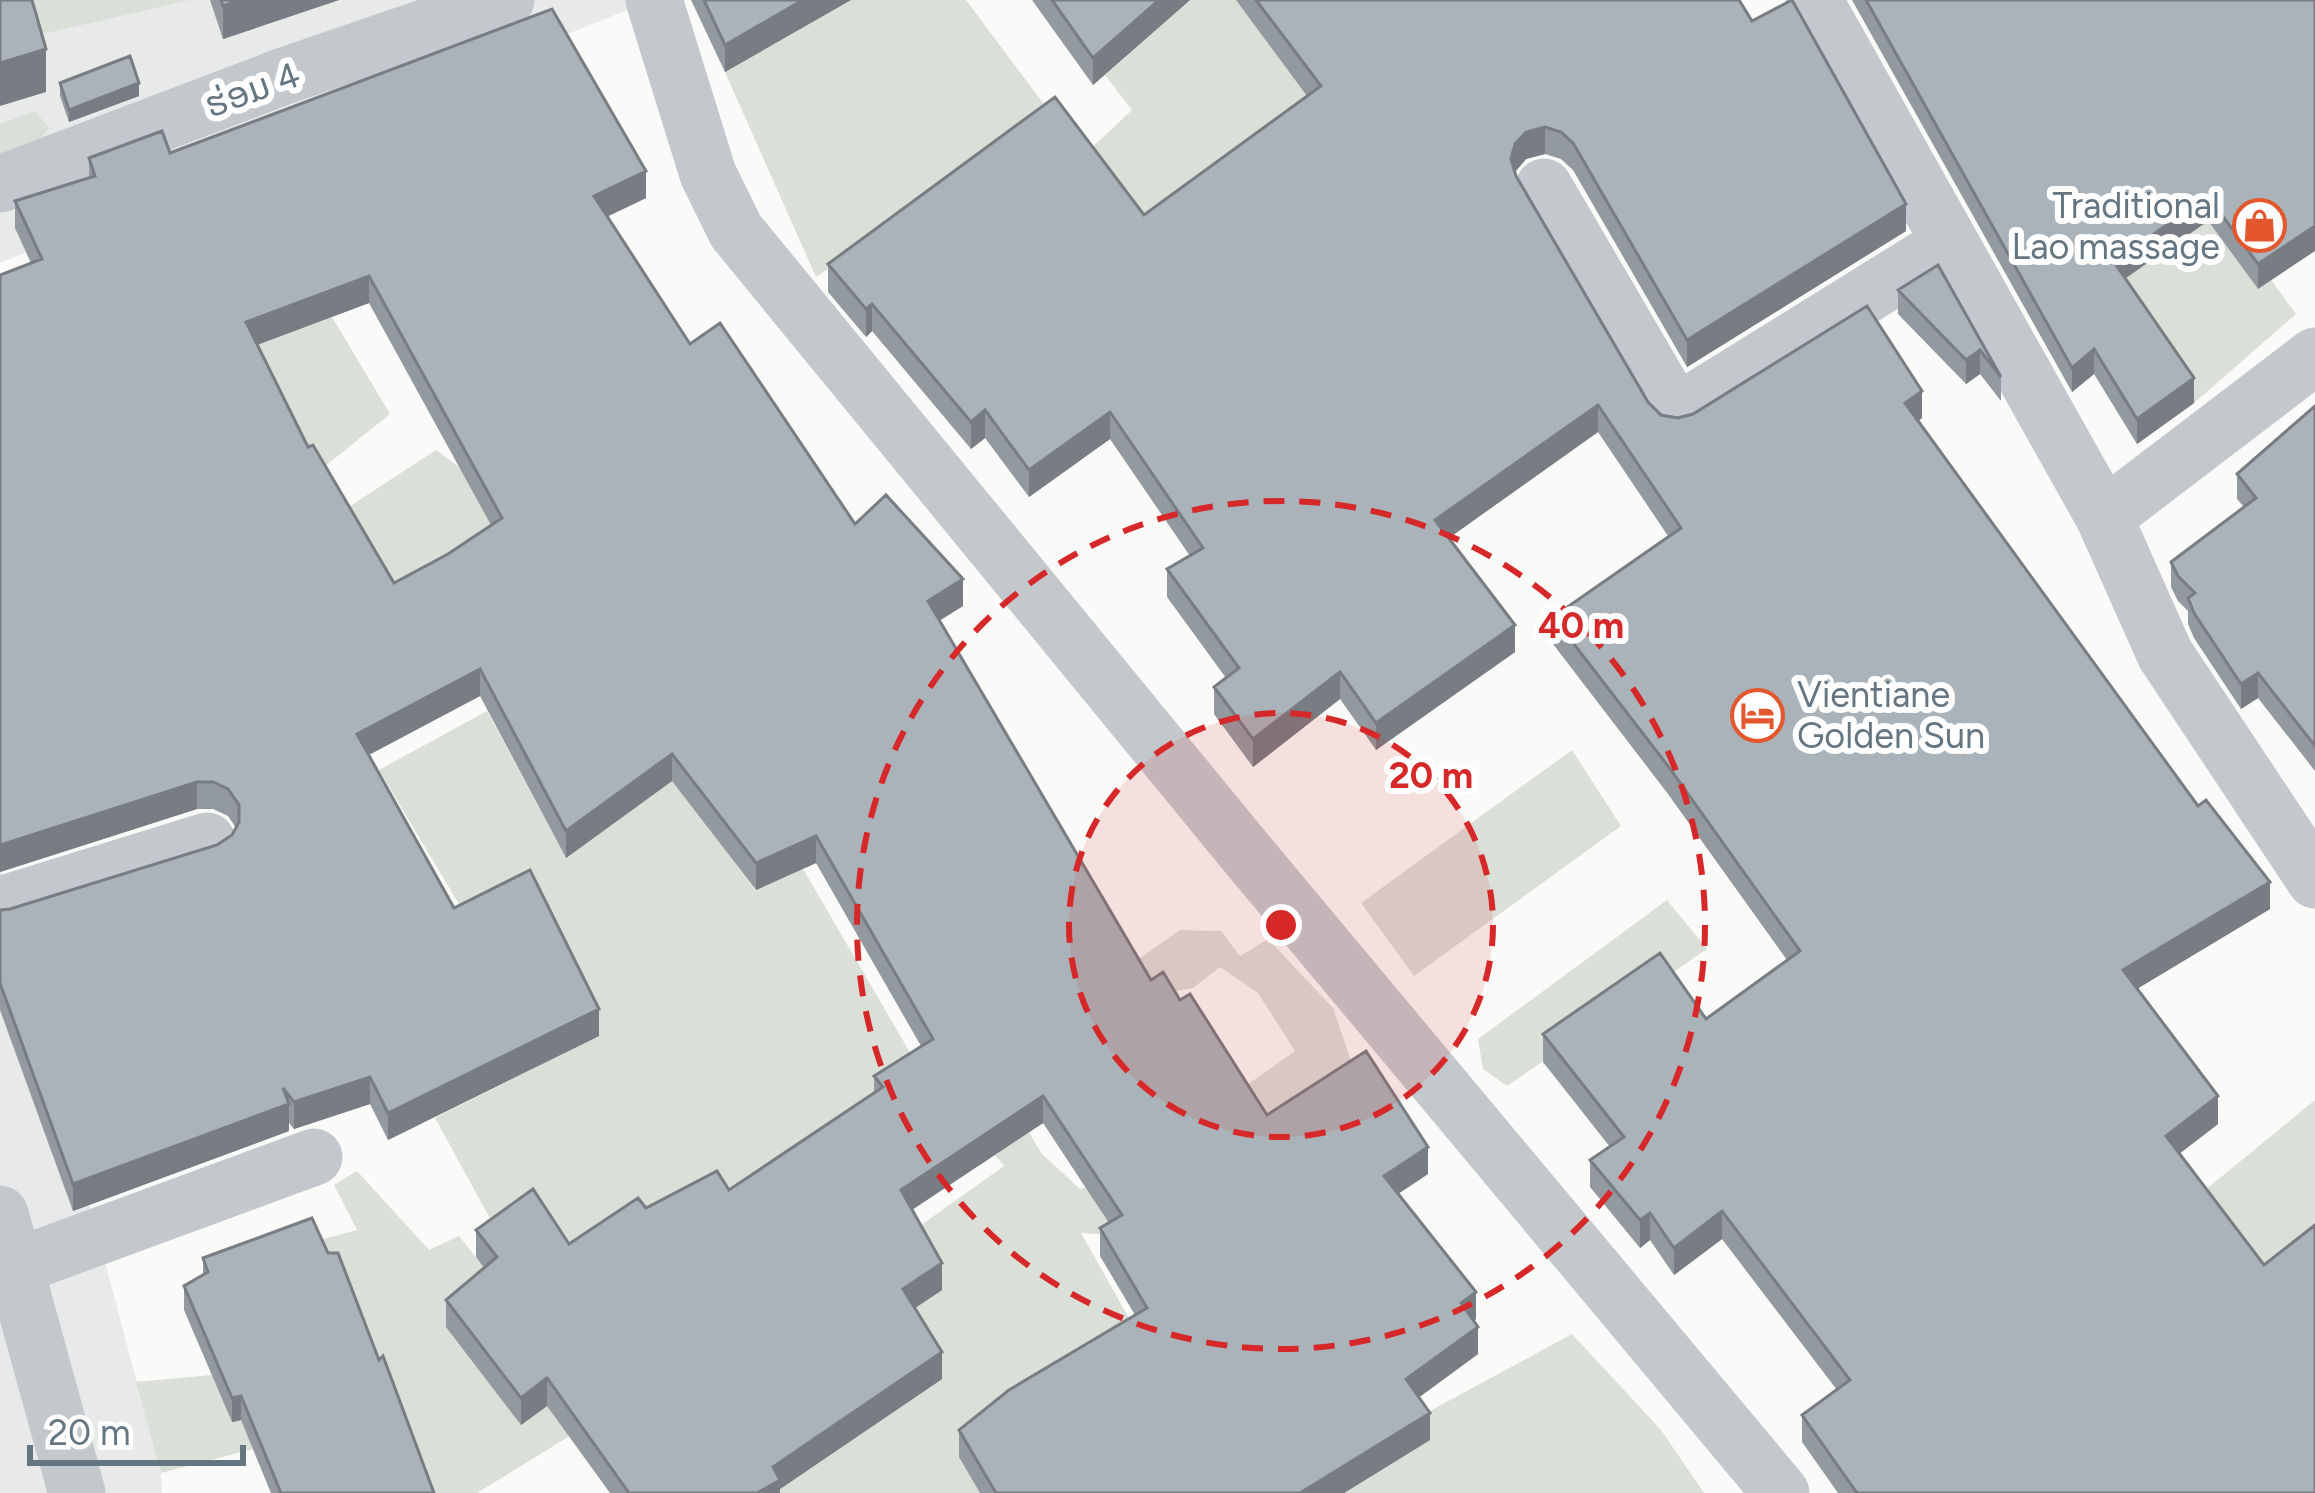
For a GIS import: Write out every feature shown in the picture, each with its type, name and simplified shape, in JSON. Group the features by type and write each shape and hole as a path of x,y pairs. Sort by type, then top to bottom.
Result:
{"street":[{"name":"ຮ່ອມ 4","path":"0,184 284,76 506,0"},
{"path":"654,0 708,175 736,231 1232,836 1781,1493"},
{"path":"1814,0 2104,517 2165,654 2315,880"},
{"path":"1544,187 1676,413 1950,243"},
{"path":"2104,517 2315,356"},
{"path":"0,905 207,842"},
{"path":"15,1267 314,1157"},
{"path":"0,1214 77,1493"}],"shaded area":[{"path":"0,0 652,0 0,263"},
{"path":"19,0 190,0 30,37"},
{"path":"851,0 966,0 1049,111 816,277 725,72"},
{"path":"1190,0 1325,0 1322,115 1155,233 1088,151 1132,110 1105,75"},
{"path":"35,111 49,128 21,161 0,169 0,124"},
{"path":"2173,174 2258,289 2271,280 2296,314 2194,403 2114,286"},
{"path":"332,317 390,414 329,463 277,492 246,349"},
{"path":"436,450 459,467 504,533 349,634 338,514"},
{"path":"487,711 566,858 673,780 755,890 803,869 922,1073 736,1189 569,1271 498,1233 435,1118 598,1036 472,926 379,770"},
{"path":"1572,750 1621,826 1414,976 1361,903"},
{"path":"0,866 161,1473 162,1493 0,1493"},
{"path":"1667,900 1707,949 1507,1086 1483,1069 1478,1039"},
{"path":"1180,930 1221,931 1240,956 1268,939 1333,1008 1353,1067 1113,1235 1081,1233 1134,1327 980,1493 772,1493 903,1316 910,1233 1004,1166 977,1134 991,1071 1042,1154 1080,1189 1135,1177 1233,1095 1295,1051 1258,993 1220,967 1193,988 1143,998 1124,969"},
{"path":"2315,1100 2315,1253 2234,1276 2193,1200"},
{"path":"357,1171 429,1250 459,1236 497,1284 447,1327 521,1424 575,1384 597,1419 477,1493 396,1493 312,1242 357,1230 334,1185"},
{"path":"1572,1334 1661,1430 1704,1493 1344,1493 1429,1440 1415,1419"},
{"path":"212,1375 232,1421 250,1417 253,1449 161,1473 136,1382"}],"building":[{"path":"0,0 32,0 46,49 0,63"},
{"path":"704,0 803,0 725,45"},
{"path":"1052,0 1159,0 1093,58"},
{"path":"1256,0 1739,0 1752,21 1792,0 1906,204 1687,340 1573,143 1545,127 1526,132 1515,144 1511,159 1516,176 1648,402 1661,415 1693,414 1867,306 1922,391 1905,403 2198,806 2206,800 2270,882 2123,970 2218,1096 2166,1136 2264,1265 2315,1225 2315,1493 1857,1493 1802,1415 1850,1380 1722,1211 1674,1248 1650,1213 1640,1220 1590,1160 1624,1137 1543,1034 1660,953 1706,1019 1800,951 1668,766 1553,617 1681,528 1598,405 1435,520 1515,625 1376,723 1340,672 1253,739 1214,687 1239,668 1167,569 1203,548 1110,412 1029,470 985,410 971,422 872,304 866,309 828,264 1055,97 1144,215 1321,86"},
{"path":"1866,0 2315,0 2315,226 2258,264 2208,196 2114,262 2194,378 2137,419 2094,349 2072,368"},
{"path":"552,9 646,171 594,196 690,344 720,323 855,524 886,495 963,579 928,601 1151,980 1163,972 1180,1000 1190,994 1267,1115 1366,1051 1428,1147 1384,1176 1476,1292 1461,1303 1478,1327 1406,1379 1430,1413 1300,1493 996,1493 959,1430 1009,1390 1147,1308 1100,1228 1122,1215 1043,1096 901,1190 942,1263 903,1289 942,1352 773,1467 780,1480 757,1493 629,1493 547,1378 521,1398 446,1300 497,1257 476,1230 533,1189 569,1244 638,1198 646,1208 717,1171 729,1190 883,1087 874,1076 933,1039 816,836 756,863 672,754 566,831 480,669 357,734 454,908 530,870 599,1009 388,1113 370,1077 294,1102 283,1088 289,1104 73,1184 0,983 0,910 217,845 232,835 239,822 239,805 228,789 197,782 0,845 0,275 42,259 15,201 95,176 89,158 162,131 170,153","holes":["369,276 502,518 394,583 313,445 308,447 246,322"]},
{"path":"130,56 139,83 69,110 60,83"},
{"path":"1938,265 2001,377 1980,350 1966,360 1898,290"},
{"path":"2315,406 2315,746 2258,673 2241,684 2194,613 2188,598 2195,593 2171,562 2256,498 2237,474"},
{"path":"312,1218 328,1253 338,1253 434,1493 281,1493 241,1396 232,1398 184,1286 208,1272 203,1258"}],"place":[{"name":"Traditional Lao massage","path":"2259,226"},
{"name":"Vientiane Golden Sun","path":"1758,715"}]}
